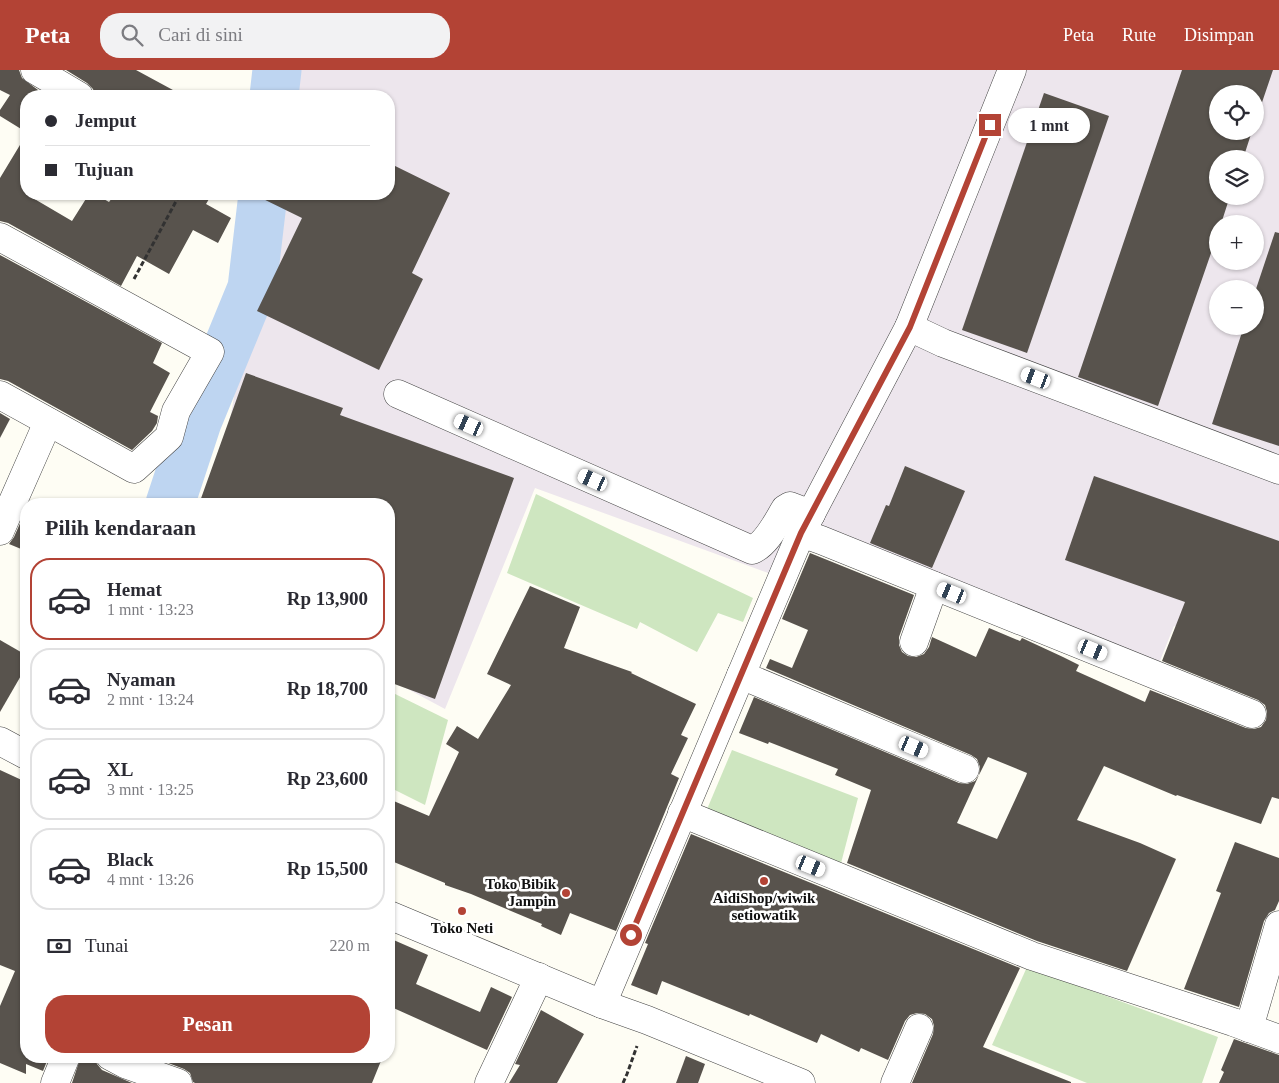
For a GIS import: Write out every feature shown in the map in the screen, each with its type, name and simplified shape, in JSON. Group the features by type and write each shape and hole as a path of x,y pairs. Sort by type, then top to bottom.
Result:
{"street":[{"path":"35,70 69,90"},
{"path":"602,1004 806,523 910,327 1012,70"},
{"path":"0,237 210,352 176,411 169,438 134,469 0,395"},
{"path":"910,327 943,343 1279,470"},
{"path":"398,394 752,550 757,548 765,539 785,509 790,506 822,540 1252,714"},
{"path":"0,530 48,422"},
{"path":"914,642 934,586"},
{"path":"741,675 965,769"},
{"path":"0,741 20,752"},
{"path":"682,813 1032,956 1279,1039"},
{"path":"395,917 602,1004 647,1020 801,1083"},
{"path":"1249,1028 1279,926"},
{"path":"489,1083 539,977"},
{"path":"895,1083 919,1028"},
{"path":"55,1083 63,1063"},
{"path":"128,1063 178,1083"}],"path":[{"path":"121,302 177,200"},
{"path":"623,1083 647,1020"}],"shaded area":[{"path":"289,70 1279,70 1279,656 1174,626 1157,668 815,534 793,582 535,488 445,709 395,682 395,498 217,498 267,200 395,200 395,90 286,90"}],"green space":[{"path":"536,494 753,598 743,622 718,613 697,652 640,622 637,629 507,573"},
{"path":"395,694 448,720 425,805 395,790"},
{"path":"732,750 858,798 840,867 705,814"},
{"path":"1027,967 1218,1037 1202,1083 1087,1083 992,1045"}],"building":[{"path":"0,70 19,70 22,78 38,90 20,90 20,128 0,116 0,110 10,95 0,90"},
{"path":"66,70 136,70 173,90 93,90 87,83"},
{"path":"1182,70 1273,70 1264,96 1264,85 1209,85 1209,140 1249,140 1246,150 1209,150 1209,205 1227,205 1224,215 1209,215 1209,259 1158,406 1078,377"},
{"path":"1044,93 1109,116 1027,353 962,330"},
{"path":"20,145 20,200 36,200 72,221 85,200 106,200 109,202 110,200 208,200 206,204 231,218 218,243 193,230 169,274 137,256 121,286 8,223 0,221 0,178"},
{"path":"395,166 450,193 412,273 423,279 379,370 257,311 302,218 265,200 395,200"},
{"path":"1275,232 1279,233 1279,446 1212,424 1241,335 1264,335 1264,280 1259,280 1264,270"},
{"path":"0,255 162,343 153,363 170,373 150,412 158,416 157,423 152,431 132,450 8,381 0,379"},
{"path":"246,373 343,408 340,415 514,478 435,699 395,684 395,498 201,498"},
{"path":"0,413 10,419 0,438"},
{"path":"905,466 965,491 932,568 870,543 886,505 889,506"},
{"path":"1094,476 1279,541 1279,799 1272,797 1261,824 1176,796 1104,766 1077,820 1140,843 1176,859 1127,971 1037,941 847,863 871,790 835,775 838,769 769,742 768,744 739,733 754,697 959,783 967,784 975,781 979,775 980,767 977,759 971,755 766,668 770,659 792,668 808,630 782,619 810,553 914,595 899,637 899,645 902,652 908,656 916,657 924,654 929,647 932,637 976,657 989,628 1020,641 1022,638 1063,657 1079,665 1076,671 1145,702 1150,690 1246,728 1254,729 1261,727 1266,720 1267,712 1265,705 1258,700 1162,661 1185,602 1065,560","holes":["988,757 1027,773 997,839 957,823"]},
{"path":"20,524 20,549 9,544"},
{"path":"530,586 580,607 564,648 632,672 696,704 681,735 688,738 671,774 679,778 616,931 570,913 561,935 541,926 542,924 395,862 395,802 429,816 459,752 446,744 457,726 478,739 511,685 487,674"},
{"path":"0,640 20,652 20,677 0,712"},
{"path":"0,770 20,779 20,1063 46,1063 43,1071 26,1064 26,1074 0,1063 0,1006 15,971 0,965"},
{"path":"691,834 1020,968 983,1047 1071,1083 912,1083 933,1034 934,1026 932,1019 925,1014 917,1013 910,1015 905,1021 888,1060 861,1048 859,1052 821,1034 817,1043 750,1014 749,1016 662,981 657,995 631,985 648,944 645,943"},
{"path":"1235,842 1279,858 1279,901 1275,910 1269,913 1264,921 1239,1007 1184,989 1221,893 1216,891"},
{"path":"395,941 428,955 416,984 480,1012 491,987 512,997 487,1050 395,1009"},
{"path":"541,1010 584,1034 557,1083 509,1083 520,1065 515,1064"},
{"path":"1234,1039 1279,1055 1279,1083 1219,1083 1224,1072 1221,1070"},
{"path":"686,1056 705,1064 698,1083 676,1083"},
{"path":"79,1063 97,1063 102,1070 132,1083 72,1083"},
{"path":"168,1063 380,1063 372,1083 195,1083 190,1073"}],"waterway":[{"path":"275,90 277,70"},
{"path":"172,498 197,422 252,288 262,200"}],"place":[{"name":"AidiShop/wiwik setiowatik","path":"764,881"},
{"name":"Toko Bibik Jampin","path":"566,893"},
{"name":"Toko Neti","path":"462,911"}],"route":[{"path":"631,935 801,533 910,327 990,125"}]}
